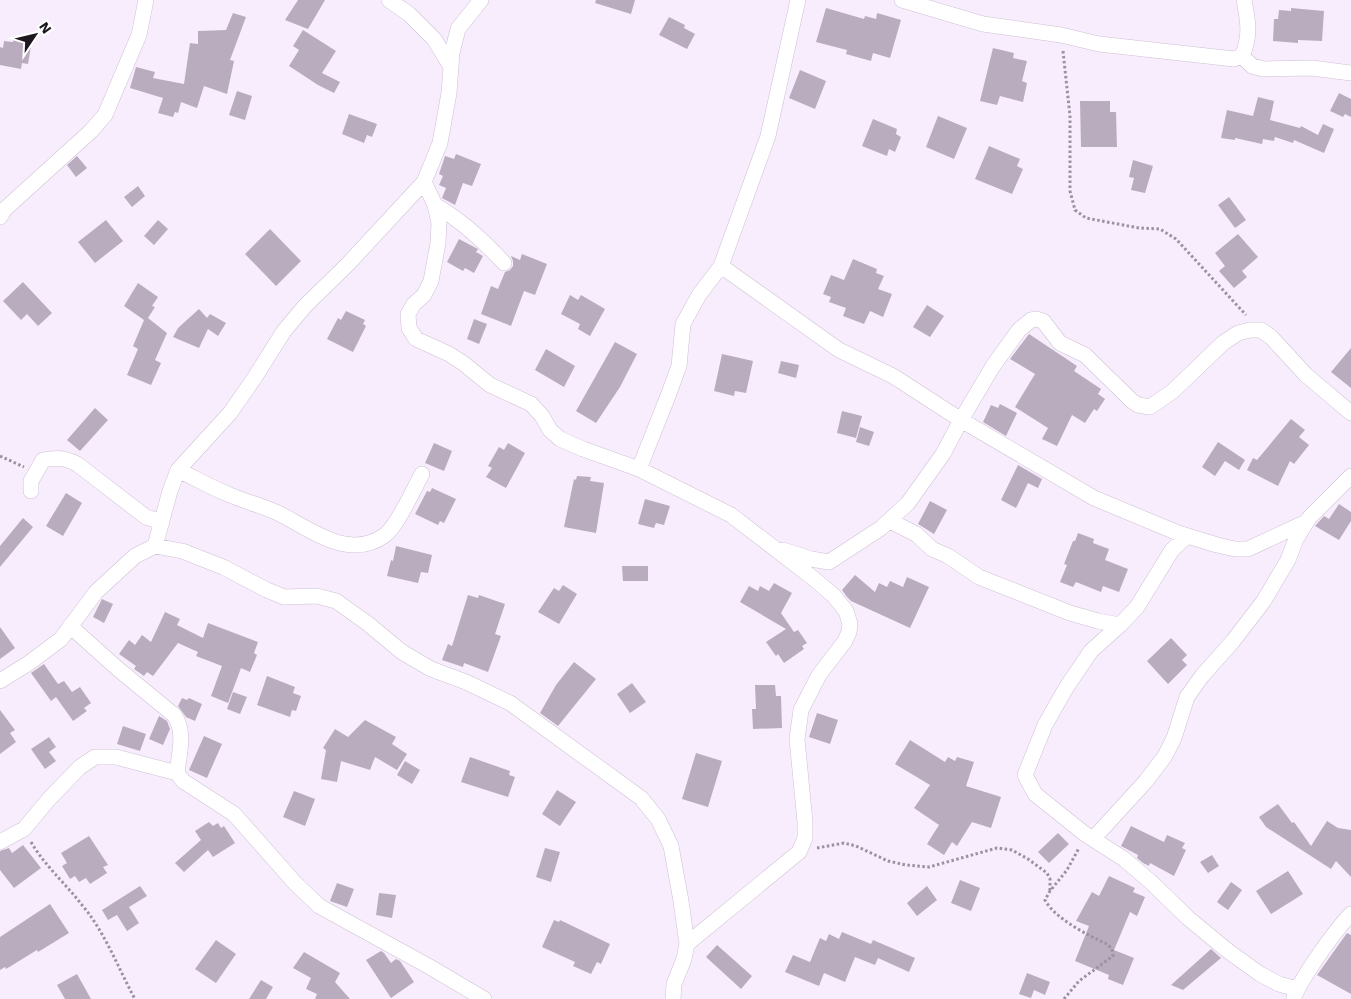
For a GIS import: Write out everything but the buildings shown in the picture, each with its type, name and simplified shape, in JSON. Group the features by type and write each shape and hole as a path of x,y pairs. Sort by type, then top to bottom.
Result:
{"street":[{"path":"0,217 4,210 91,131 104,115 139,35 146,0"},
{"path":"389,0 408,14 434,39 450,65"},
{"path":"155,546 170,491 178,470 230,413 284,332 305,306 348,264 424,182 440,143 449,93 450,65 458,29 481,0"},
{"path":"639,469 679,366 683,324 699,295 721,266 768,136 798,0"},
{"path":"902,0 983,24 1061,35 1099,44 1234,59 1242,56 1248,42 1248,18 1244,0"},
{"path":"1242,56 1252,66 1263,69 1312,68 1351,72"},
{"path":"424,182 435,205 439,224 435,264 431,281 424,295 414,304 408,314 408,322 416,339 464,363 490,385 531,404 542,416 550,430 560,439 639,469 731,515 813,578 834,596 846,611 850,624 845,641 820,675 801,710 797,739 805,838 799,852 687,944"},
{"path":"435,205 467,226 504,263"},
{"path":"721,266 839,350 893,376 961,420 1094,498 1187,536 1235,549 1248,550 1306,522"},
{"path":"772,547 811,559 829,562 890,521 908,503 943,454 993,366 1019,330 1031,320 1043,321 1060,343 1085,354 1138,405 1150,407 1173,390 1230,338 1238,333 1260,330 1271,337 1306,375 1351,413"},
{"path":"31,491 31,481 43,460 66,459 77,464 146,517 162,522"},
{"path":"178,470 230,495 280,514 318,536 334,542 358,546 386,535 396,522 422,474"},
{"path":"1089,836 1140,787 1165,756 1174,738 1187,697 1263,602 1288,560 1296,539 1306,522 1351,476"},
{"path":"890,521 916,534 932,549 948,556 979,577 1070,613 1120,625"},
{"path":"1187,536 1172,550 1137,607 1091,651 1066,688 1045,725 1025,775 1035,794 1089,836 1124,859 1188,918 1228,951 1260,974 1296,994 1325,947 1351,914"},
{"path":"0,681 29,663 60,639 96,592 117,571 135,556 155,546 182,551 223,567 284,597 317,596 336,601 367,622 402,652 431,669 466,682 510,703 641,798 658,819 671,846 687,944 684,959 674,984 673,999"},
{"path":"70,626 174,715 179,722 181,731 177,773"},
{"path":"0,842 24,829 49,799 80,767 95,757 116,758 177,773 183,781 234,814 318,906 430,967 484,999"}],"path":[{"path":"1061,35 1070,116 1070,191 1075,210 1086,218 1139,228 1160,229 1176,239 1260,330"},
{"path":"0,456 36,471"},
{"path":"24,829 40,858 82,904 94,921 135,999"},
{"path":"1064,999 1079,981 1112,956 1112,949 1107,944 1071,924 1052,910 1045,900 1089,836"},
{"path":"799,852 844,843 856,846 888,861 929,867 997,848 1012,850 1047,873 1050,879 1050,891"}]}
